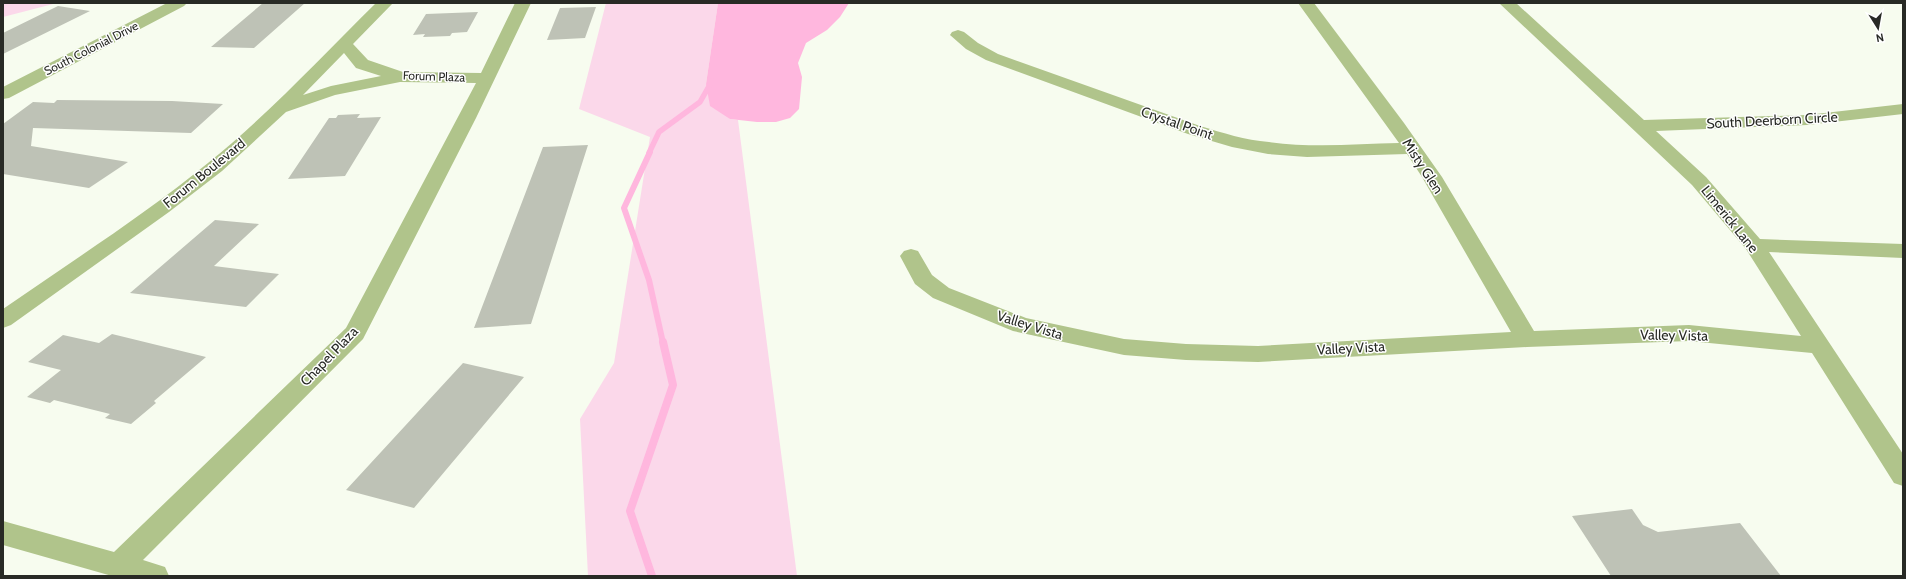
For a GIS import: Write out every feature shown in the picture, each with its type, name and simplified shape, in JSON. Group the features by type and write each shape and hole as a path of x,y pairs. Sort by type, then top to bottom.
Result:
{"street":[{"name":"South Colonial Drive","path":"3,94 178,3"},
{"name":"Forum Boulevard","path":"3,320 162,208 215,167 279,109 385,3"},
{"name":"Chapel Plaza","path":"118,566 355,333 523,3"},
{"name":"Misty Glen","path":"1306,3 1398,127 1432,177 1527,339"},
{"name":"Limerick Lane","path":"1507,3 1699,181 1754,244 1818,346 1903,476"},
{"name":"Crystal Point","path":"958,35 972,46 992,57 1194,130 1232,142 1268,148 1308,151 1411,148"},
{"name":"Forum Plaza","path":"344,44 362,64 402,77 486,78"},
{"path":"279,109 331,91 402,77"},
{"name":"South Deerborn Circle","path":"1641,126 1807,120 1903,109"},
{"path":"1754,244 1903,251"},
{"name":"Valley Vista","path":"911,256 923,279 941,294 1021,324 1077,338 1124,347 1186,352 1258,354 1527,339 1689,333 1751,338 1818,346"},
{"path":"3,533 155,576"}],"shaded area":[{"path":"3,3 57,3 3,17"},
{"path":"606,3 718,3 706,84 730,119 738,120 797,576 588,576 580,419 614,363 650,137 579,109"},
{"path":"718,3 849,3 840,17 827,30 806,43 798,63 802,77 799,109 790,118 776,122 757,122 730,119 710,106 706,84"}],"building":[{"path":"263,3 305,3 254,48 211,47"},
{"path":"58,6 90,11 3,54 3,33"},
{"path":"596,7 585,38 547,40 560,8"},
{"path":"478,12 467,32 452,33 450,36 423,37 425,34 413,35 426,14"},
{"path":"57,100 172,101 223,104 191,133 33,128 31,146 128,162 89,188 3,174 3,124 33,102 54,103"},
{"path":"360,114 357,118 381,117 345,176 288,179 329,118 336,118 338,115"},
{"path":"588,145 531,324 474,328 543,147"},
{"path":"215,220 259,224 214,266 279,274 246,307 130,293"},
{"path":"112,334 206,357 154,401 156,403 131,424 105,418 110,414 54,400 50,403 27,397 61,370 28,362 63,335 99,343"},
{"path":"463,363 524,377 414,508 346,490"},
{"path":"1632,509 1643,525 1658,532 1740,523 1781,576 1611,576 1572,516"}],"waterway":[{"path":"649,153 659,132 700,102 712,81"},
{"path":"650,152 624,208 649,280 663,343"},
{"path":"652,576 630,511 673,385 663,342"}]}
